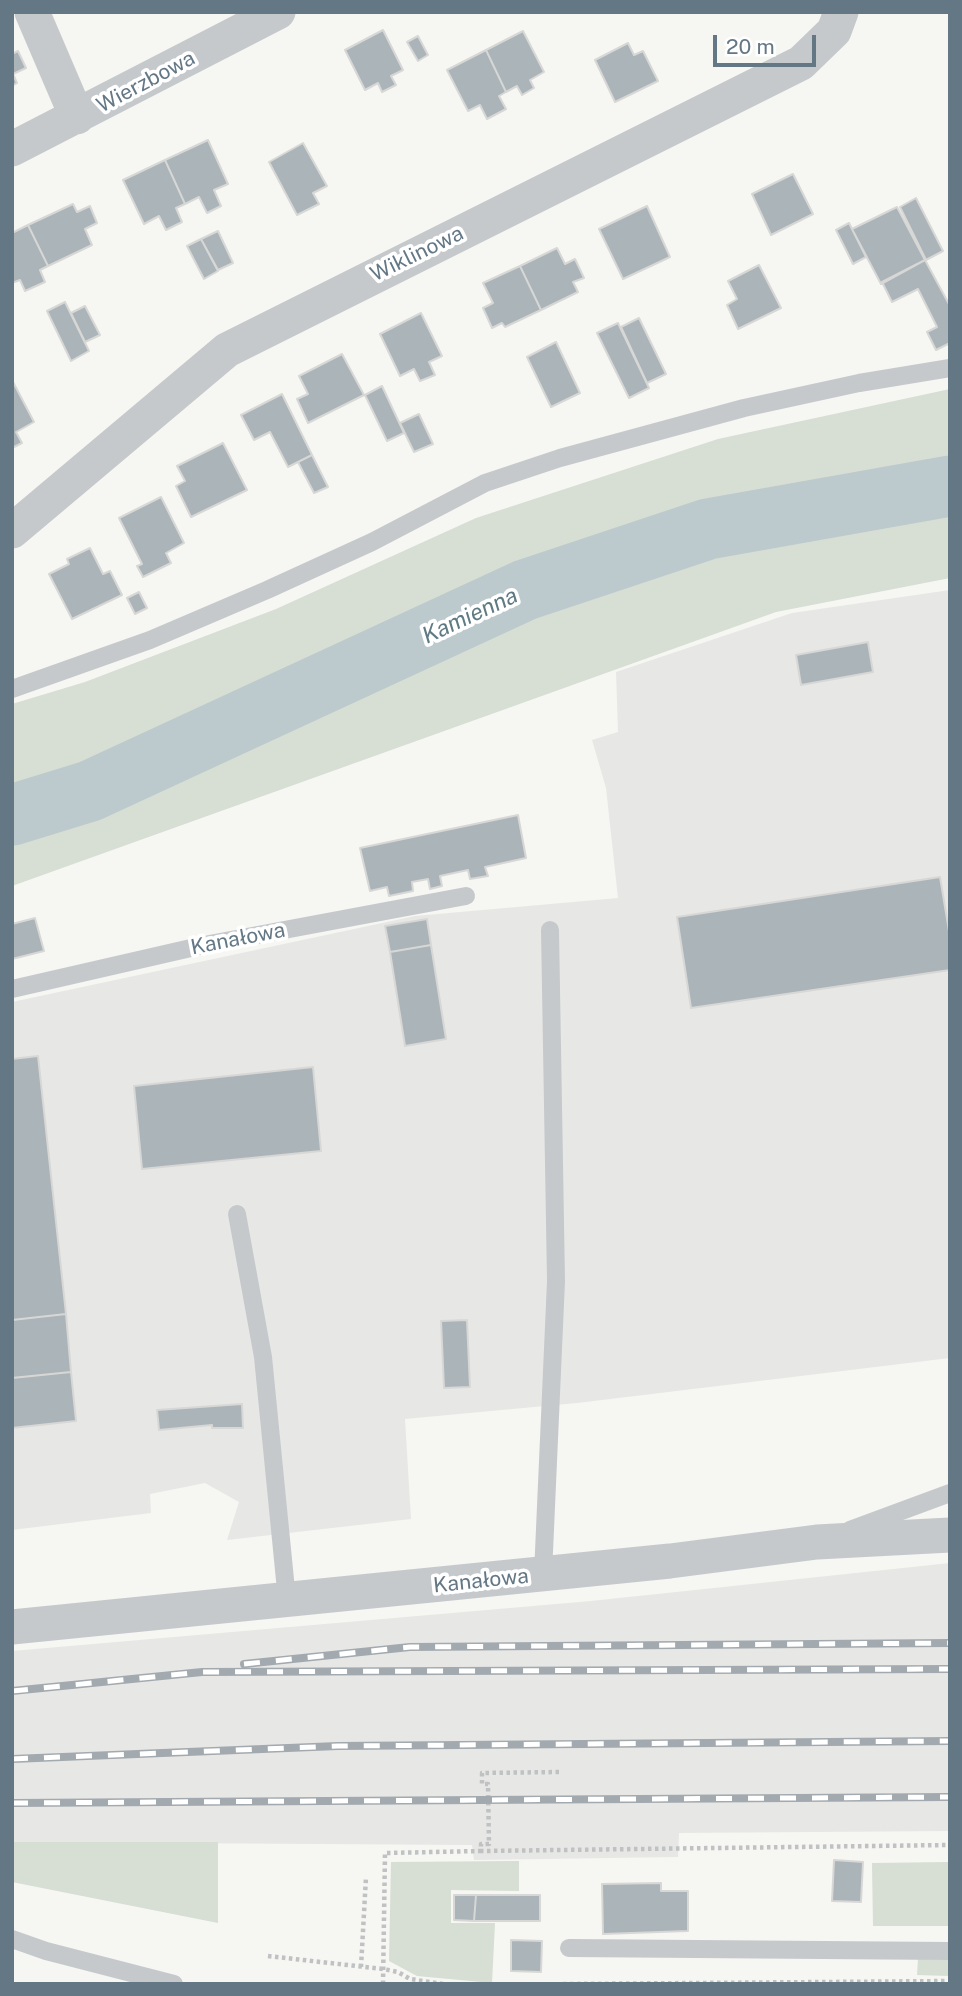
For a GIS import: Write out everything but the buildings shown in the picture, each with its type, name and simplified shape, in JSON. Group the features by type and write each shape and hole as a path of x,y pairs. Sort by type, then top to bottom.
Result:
{"street":[{"path":"32,12 77,117"},
{"name":"Wierzbowa","path":"12,149 278,12"},
{"name":"Wiklinowa","path":"12,531 215,358 245,338 780,74 822,46 834,30 842,12"},
{"name":"Kanałowa","path":"12,1627 543,1574 817,1542 950,1535"}],"lane":[{"path":"12,689 149,640 267,590 372,542 485,483 561,458 744,408 859,383 950,368"},
{"name":"Kanałowa","path":"12,989 204,946 466,896"},
{"path":"543,1574 556,1281 550,930"},
{"path":"237,1214 264,1357 287,1600"},
{"path":"817,1542 950,1493"},
{"path":"12,1939 46,1951 174,1984"},
{"path":"569,1948 950,1951"}],"path":[{"path":"481,1851 481,1844 489,1844 488,1784 482,1784 482,1773 559,1773"},
{"path":"383,1984 385,1853 950,1845"},
{"path":"361,1967 366,1877"},
{"path":"268,1956 383,1969 398,1972 409,1982 443,1984"},
{"path":"564,1984 950,1981"}],"shaded area":[{"path":"950,389 950,578 776,612 12,886 12,704 85,682 276,609 476,518 718,439"},
{"path":"950,590 950,1358 577,1403 405,1419 411,1519 227,1540 239,1502 205,1483 150,1494 151,1513 12,1530 12,1002 415,916 618,898 606,788 592,740 618,732 616,672 792,613"},
{"path":"950,1563 950,1831 679,1833 678,1857 474,1860 472,1845 12,1842 12,1651 591,1601"},
{"path":"12,1842 218,1842 218,1923 12,1882"},
{"path":"519,1861 519,1891 451,1890 451,1923 495,1923 492,1983 417,1976 389,1961 391,1862"},
{"path":"950,1862 950,1926 873,1926 872,1863"},
{"path":"918,1959 950,1960 950,1976 917,1975"}],"waterway":[{"name":"Kamienna","path":"12,815 90,791 525,590 708,529 950,486"}],"railway":[{"path":"244,1664 410,1647 950,1643"},
{"path":"12,1691 202,1672 950,1669"},
{"path":"12,1759 338,1746 950,1741"},
{"path":"12,1803 950,1797"}]}
